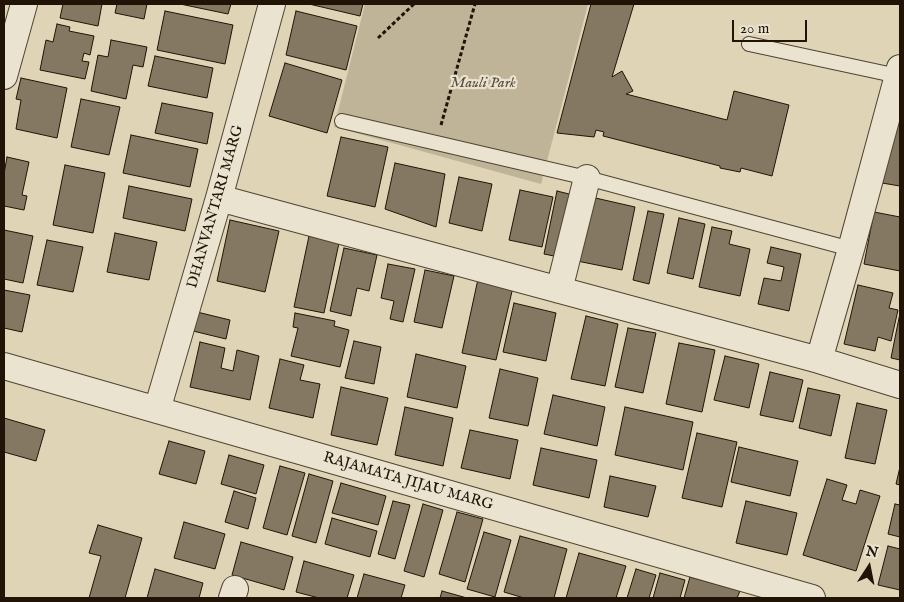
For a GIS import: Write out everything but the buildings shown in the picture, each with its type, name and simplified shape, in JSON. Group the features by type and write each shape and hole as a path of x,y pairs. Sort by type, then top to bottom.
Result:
{"street":[{"path":"4,76 24,4"},
{"name":"DHANVANTARI MARG","path":"157,410 219,198 272,4"},
{"path":"819,360 899,72"},
{"path":"558,290 587,178"},
{"path":"219,198 819,360 900,385"},
{"name":"RAJAMATA JIJAU MARG","path":"4,366 812,598"}],"lane":[{"path":"749,44 899,72"},
{"path":"342,121 587,178 851,249"}],"path":[{"path":"378,38 414,4"},
{"path":"436,143 474,4"}],"green space":[{"name":"Mauli Park","path":"365,4 588,4 541,184 334,127"}]}
